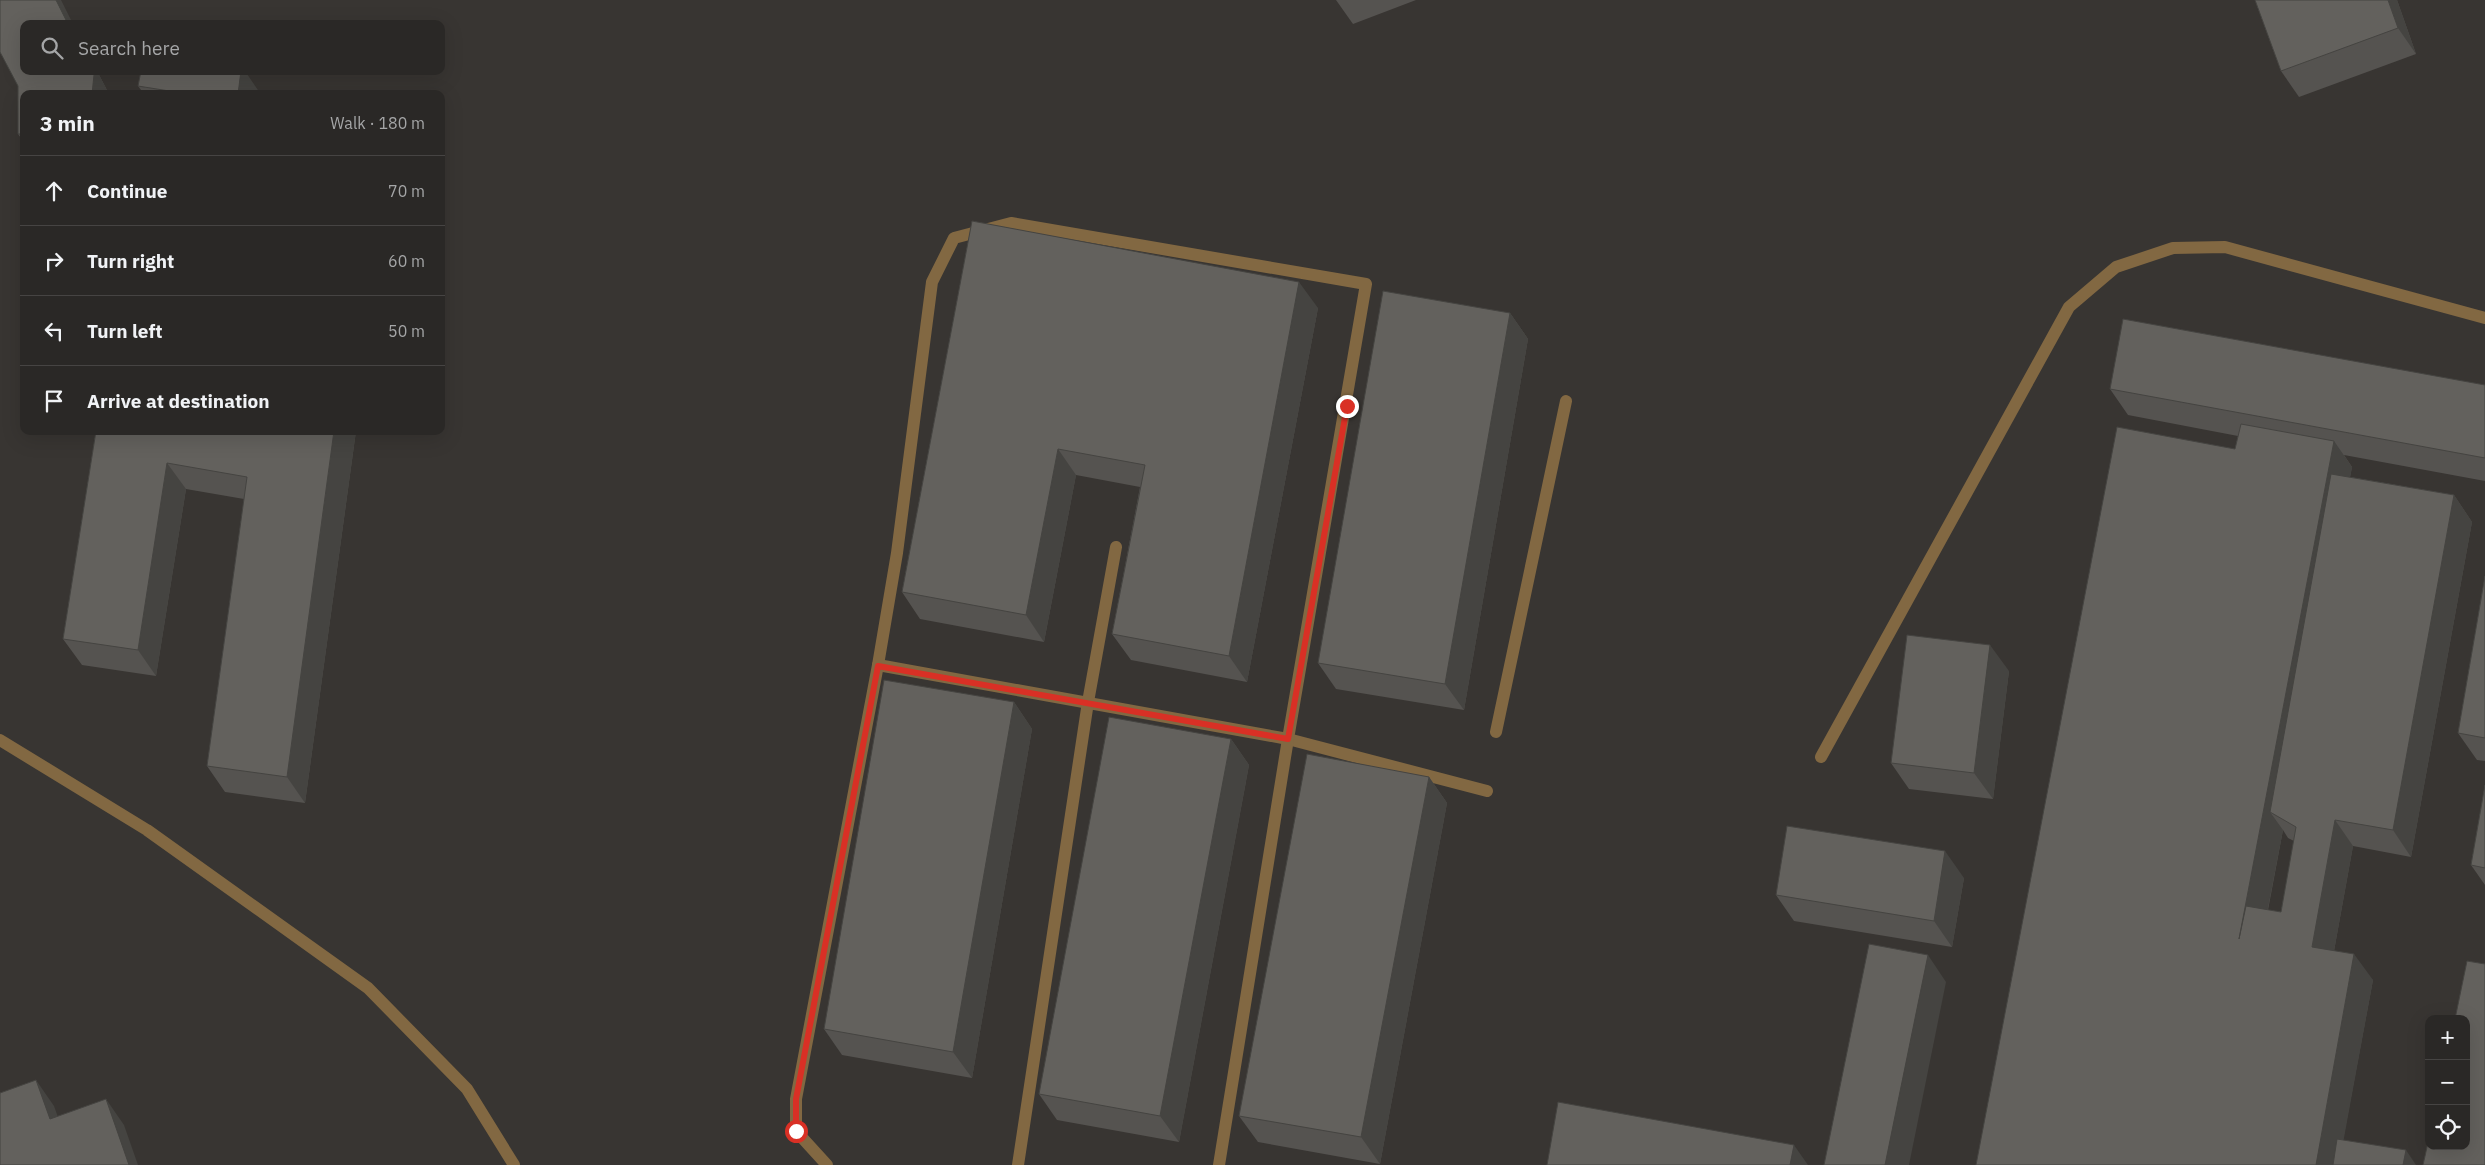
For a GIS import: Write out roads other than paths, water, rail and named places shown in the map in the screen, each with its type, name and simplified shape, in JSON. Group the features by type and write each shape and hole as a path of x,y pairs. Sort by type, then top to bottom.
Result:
{"lane":[{"path":"827,1165 796,1131 796,1099 878,666 897,553 932,282 954,238 1011,222 1366,284 1288,739 1219,1165"},
{"path":"1821,757 2069,307 2116,267 2173,248 2225,247 2485,318"},
{"path":"1496,732 1566,401"},
{"path":"1018,1165 1088,702 1116,548"},
{"path":"878,666 1288,739 1487,791"},
{"path":"0,740 147,830 368,988 467,1089 514,1165"}]}
